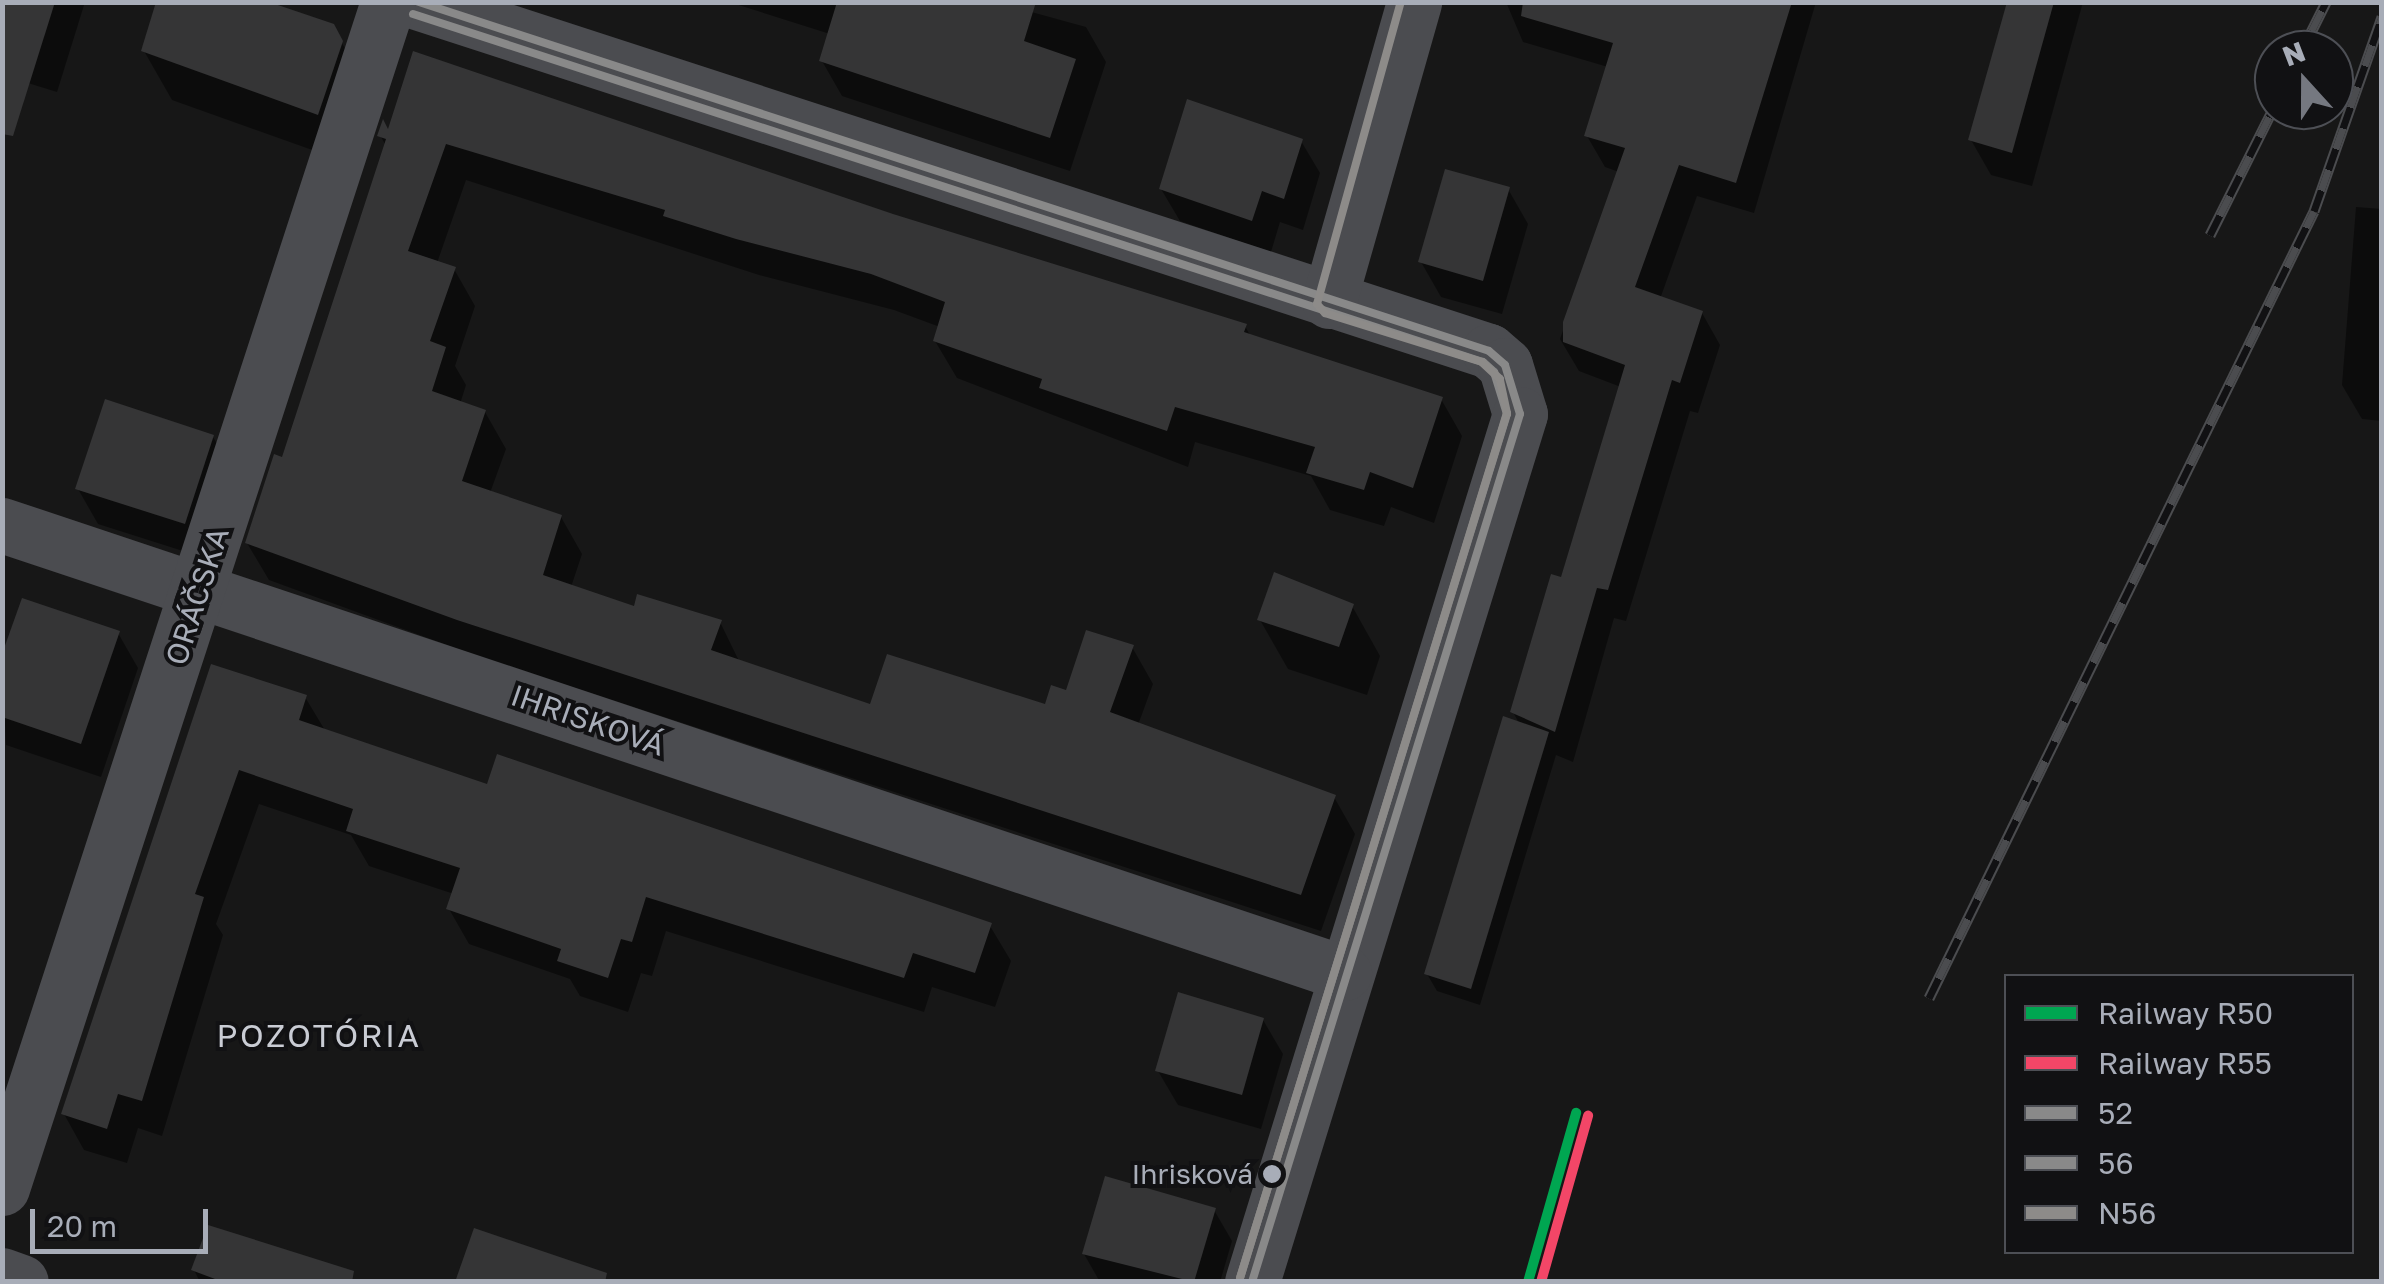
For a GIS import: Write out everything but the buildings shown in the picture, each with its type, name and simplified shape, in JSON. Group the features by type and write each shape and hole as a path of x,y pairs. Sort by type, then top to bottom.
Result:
{"street":[{"name":"ORÁČSKA","path":"2,1188 200,590 388,2"},
{"path":"417,2 1489,351 1515,382 1520,414 1344,973 1252,1282"},
{"path":"1328,301 1414,2"},
{"name":"IHRISKOVÁ","path":"2,525 1344,973"},
{"path":"2,1275 22,1282"}],"railway":[{"path":"2312,30 2326,2"},
{"path":"1929,998 2314,211 2382,17"},
{"path":"2210,235 2262,130"}],"rail line":[{"name":"R50","path":"1528,1282 1576,1113"},
{"name":"R55","path":"1541,1282 1588,1116"}],"transit line":[{"name":"52","path":"419,2 1489,351 1505,365 1520,414 1252,1282"},
{"name":"N56","path":"1240,1278 1507,413 1500,379 1482,362 1325,313 1317,304 1401,2"},
{"name":"56","path":"413,14 1483,362 1494,372 1507,414 1240,1278"}],"place":[{"name":"Ihrisková","path":"1272,1174"}],"district":[{"name":"POZOTÓRIA","path":"319,1035"}]}
